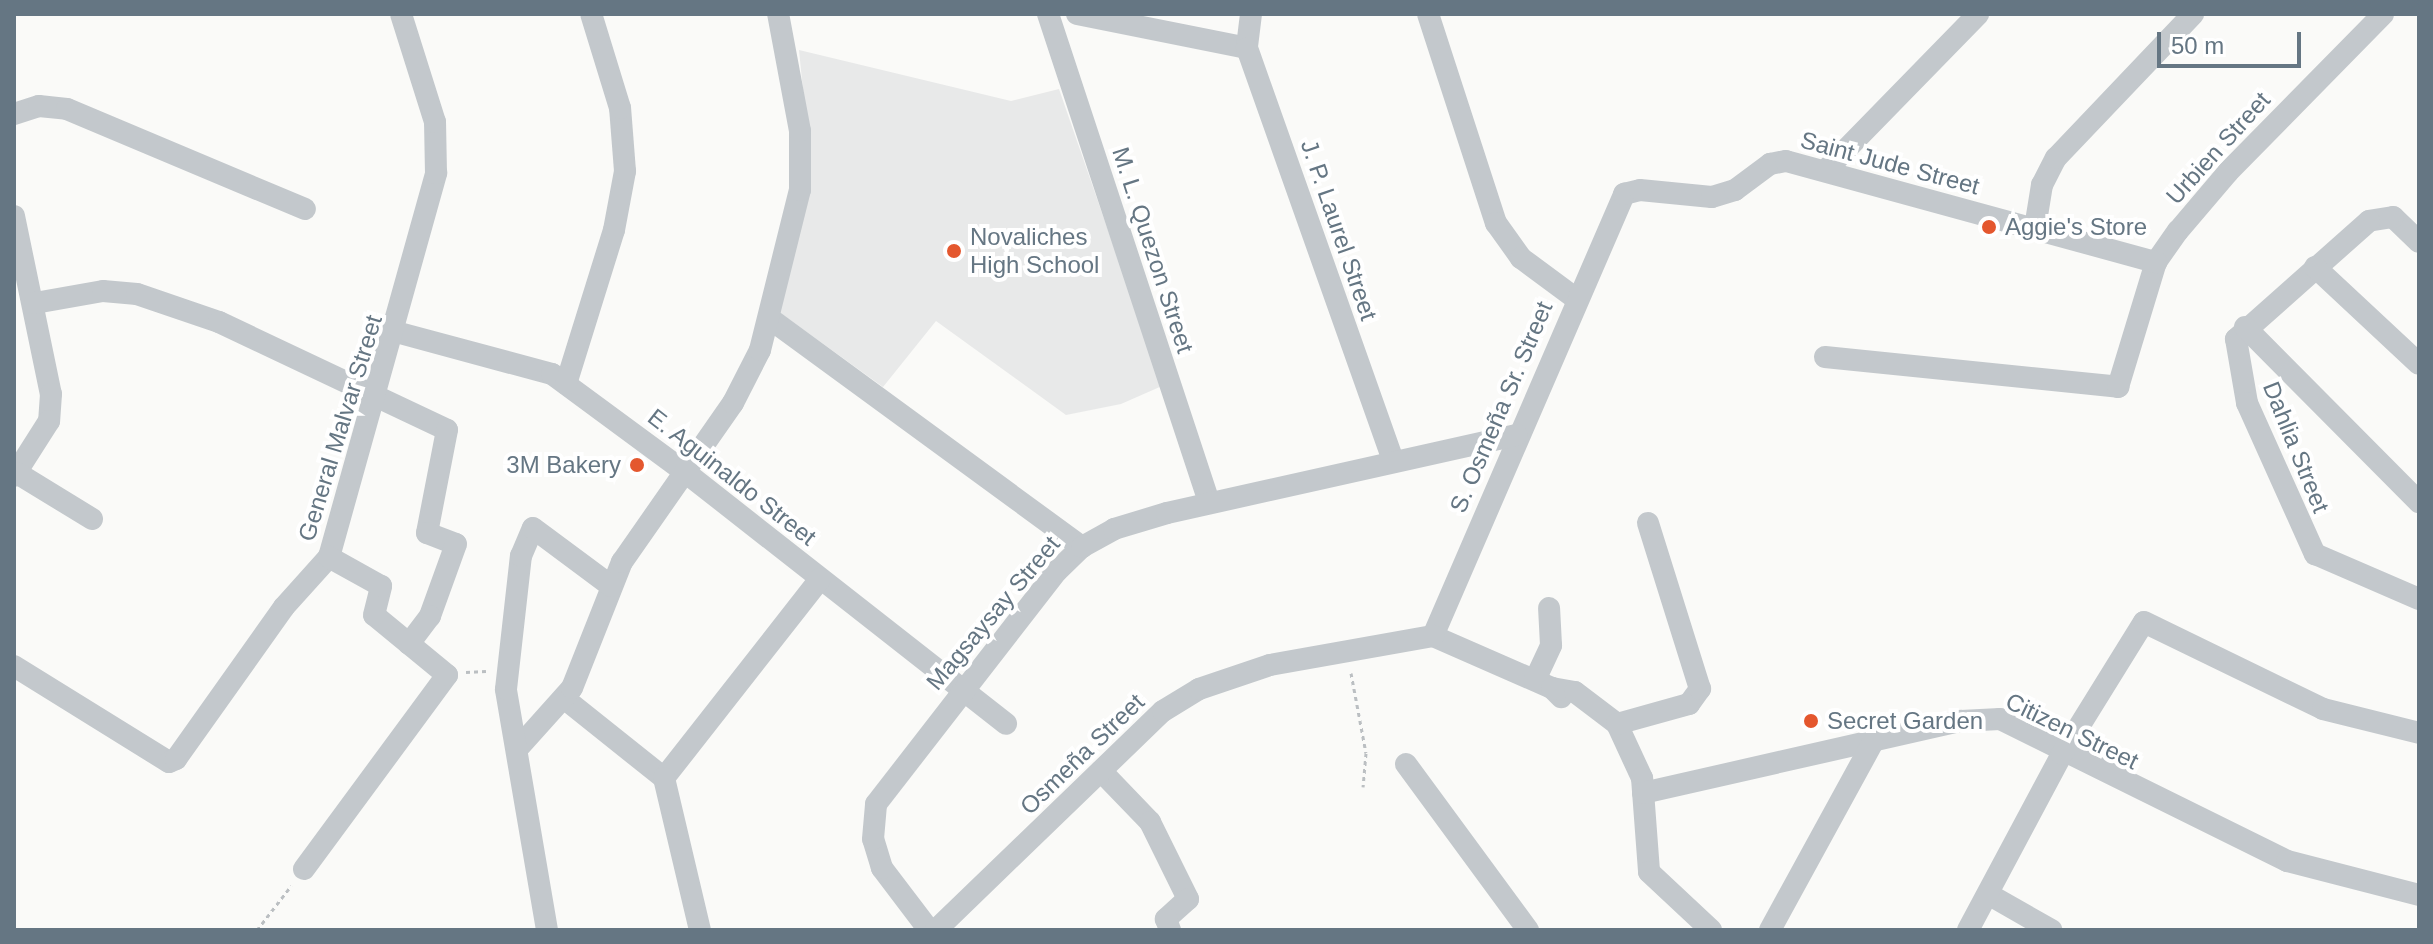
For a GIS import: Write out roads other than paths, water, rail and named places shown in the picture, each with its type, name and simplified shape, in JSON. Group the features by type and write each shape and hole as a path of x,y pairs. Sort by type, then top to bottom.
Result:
{"street":[{"name":"General Malvar Street","path":"14,666 169,762 176,759 284,607 329,557 342,526 372,394 396,332 439,150 401,14"},
{"path":"566,384 614,230 625,171 620,108 591,14"},
{"path":"519,747 565,699 611,586 632,546 747,380 769,318 800,190 798,115 778,14"},
{"name":"M. L. Quezon Street","path":"1048,14 1209,502"},
{"path":"1077,14 1247,48"},
{"name":"J. P. Laurel Street","path":"1251,14 1247,48 1393,461"},
{"path":"1428,14 1496,223 1521,258 1575,298"},
{"path":"1826,170 1978,14"},
{"path":"2035,228 2042,185 2056,158 2193,14"},
{"name":"Urbien Street","path":"1825,357 2118,387 2156,262 2228,172 2383,14"},
{"path":"14,114 39,106 67,109 305,209"},
{"name":"Saint Jude Street","path":"1617,200 1640,190 1690,197 1724,194 1777,162 1826,170 2156,262"},
{"name":"S. Osmeña Sr. Street","path":"1433,636 1617,200"},
{"path":"2419,242 2384,215 2315,267 2245,327 2419,502"},
{"path":"14,216 35,303 51,394 49,421 15,474 92,519"},
{"path":"2315,267 2419,364"},
{"path":"35,303 103,291 137,294 219,322 447,430 427,533 456,544 430,616 409,644"},
{"path":"769,318 1082,547"},
{"name":"Dahlia Street","path":"2245,327 2236,339 2237,361 2247,403 2306,541 2324,561 2419,599"},
{"name":"E. Aguinaldo Street","path":"396,332 537,367 566,384 685,472 1006,724"},
{"name":"Magsaysay Street","path":"929,930 882,868 872,821 885,788 1082,547 1135,522 1209,502 1516,435"},
{"path":"1617,724 1689,704 1700,689 1648,523"},
{"path":"547,930 519,747 506,699 506,672 521,556 533,528 611,586"},
{"path":"304,869 447,675 374,615 381,586 329,557"},
{"path":"664,778 820,579"},
{"path":"1544,684 1551,645 1549,608"},
{"path":"1968,930 2062,754 2144,622 2323,709 2419,733"},
{"path":"1433,636 1544,684 1575,692 1585,703 1617,724 1637,764 1643,793 1649,872 1711,930"},
{"name":"Osmeña Street","path":"936,930 1163,711 1199,689 1270,665 1433,636"},
{"path":"565,699 664,778 700,930"},
{"name":"Citizen Street","path":"1643,793 1981,718 2000,719 2062,754 2287,861 2419,895"},
{"path":"1770,930 1872,744"},
{"path":"1406,764 1528,930"},
{"path":"1101,771 1150,822 1188,899 1166,919 1170,930"},
{"path":"1988,894 2051,930"}],"place":[{"name":"Aggie's Store","path":"1989,227"},
{"name":"Novaliches High School","path":"954,251"},
{"name":"3M Bakery","path":"637,465"},
{"name":"Secret Garden","path":"1811,721"}]}
